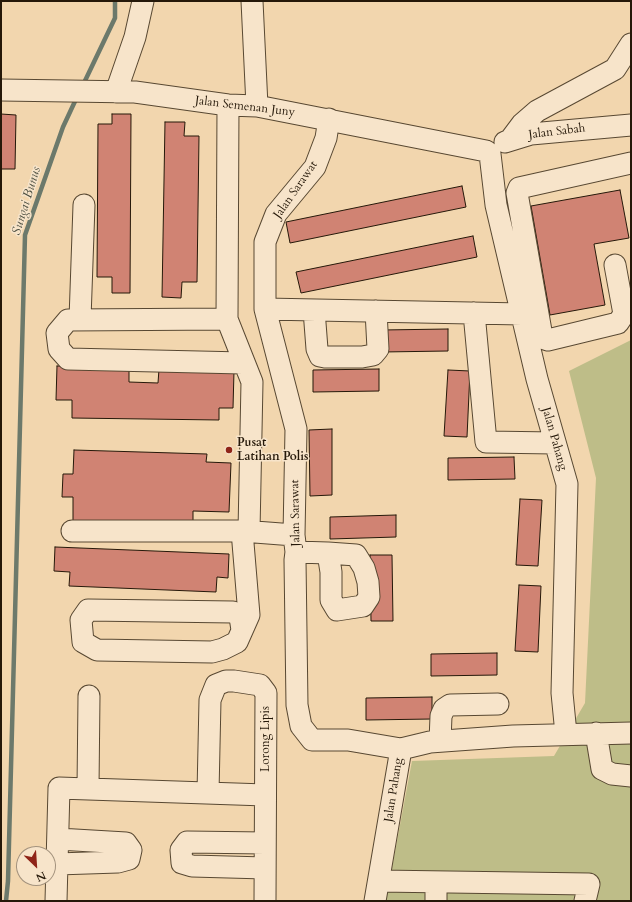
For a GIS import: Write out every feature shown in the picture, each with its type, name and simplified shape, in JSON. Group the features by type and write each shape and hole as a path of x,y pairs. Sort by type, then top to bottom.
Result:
{"street":[{"path":"109,91 135,38 143,1"},
{"path":"252,1 257,106"},
{"path":"510,140 522,124 537,111 615,68 631,44"},
{"name":"Jalan Semenan Juny","path":"1,90 135,92 228,105 257,106 486,151"},
{"path":"228,105 227,319 252,382 245,531 249,615 237,642 223,649 212,652 97,650 83,642 80,620 88,610 233,612 240,617 242,630"},
{"name":"Jalan Sarawat","path":"329,119 326,138 315,167 276,214 265,242 265,309 296,429 295,560 297,705 301,726 312,740 348,740 401,749"},
{"name":"Jalan Sabah","path":"486,151 510,140 531,134 631,125"},
{"name":"Jalan Pahang","path":"486,151 490,154 496,205 530,326 555,443 567,484 562,693 580,734"},
{"path":"530,326 517,193 519,188 631,163"},
{"path":"80,319 84,205"},
{"path":"265,309 474,313 530,326 542,338 548,340 618,323 624,314 615,265"},
{"path":"314,310 317,349 320,356 325,357 362,357 373,355 378,349 376,311"},
{"path":"474,313 486,442 555,443"},
{"path":"227,319 80,319 68,320 57,333 59,348 68,359 243,362"},
{"path":"72,531 245,531 328,553"},
{"name":"Lorong Lipis","path":"208,793 210,700 216,686 226,681 260,685 266,693 265,901"},
{"path":"88,788 89,696"},
{"path":"440,741 441,716 444,709 450,705 498,704"},
{"name":"Jalan Pahang","path":"375,901 401,749 440,741 631,733"},
{"path":"580,734 602,769 612,774 631,776"},
{"path":"56,901 59,788 265,795"},
{"path":"57,864 118,862 129,859 131,850 126,843 58,839"},
{"path":"265,843 187,842 181,850 182,863 192,866 265,868"},
{"path":"379,881 436,892 588,884 585,901"}],"shaded area":[{"path":"631,340 631,901 379,901 391,873 412,761 554,756 585,703 596,478 569,371"}],"building":[{"path":"1,114 16,115 15,169 1,169"},
{"path":"112,114 131,114 130,293 112,293 112,277 97,277 98,124 112,124"},
{"path":"165,122 185,122 184,136 199,136 197,282 182,282 181,298 162,297"},
{"path":"462,186 466,207 290,243 286,222"},
{"path":"620,190 629,238 594,244 605,305 550,315 531,206"},
{"path":"473,236 477,257 301,293 296,272"},
{"path":"448,329 448,351 382,352 382,330"},
{"path":"57,366 129,368 129,382 158,383 159,369 234,371 233,408 219,408 219,420 72,418 72,400 56,400"},
{"path":"379,369 379,391 313,392 313,370"},
{"path":"448,370 470,371 467,437 444,436"},
{"path":"332,429 332,495 310,496 309,430"},
{"path":"74,450 207,454 206,462 231,463 229,512 193,511 193,524 73,521 73,497 62,497 63,474 73,474"},
{"path":"514,457 515,479 448,480 448,458"},
{"path":"520,499 542,500 538,566 516,565"},
{"path":"396,515 396,537 330,539 330,517"},
{"path":"55,547 229,554 228,578 217,577 216,592 69,586 70,572 54,571"},
{"path":"370,555 392,555 393,621 371,621"},
{"path":"519,585 541,586 538,652 515,651"},
{"path":"497,653 497,675 431,676 431,654"},
{"path":"432,697 432,719 366,720 366,698"}],"waterway":[{"name":"Sungai Bunus","path":"83,85 115,18 115,1"},
{"name":"Sungai Bunus","path":"6,901 8,881 25,235 63,127 77,97"}],"place":[{"name":"Pusat Latihan Polis","path":"229,450"}]}
